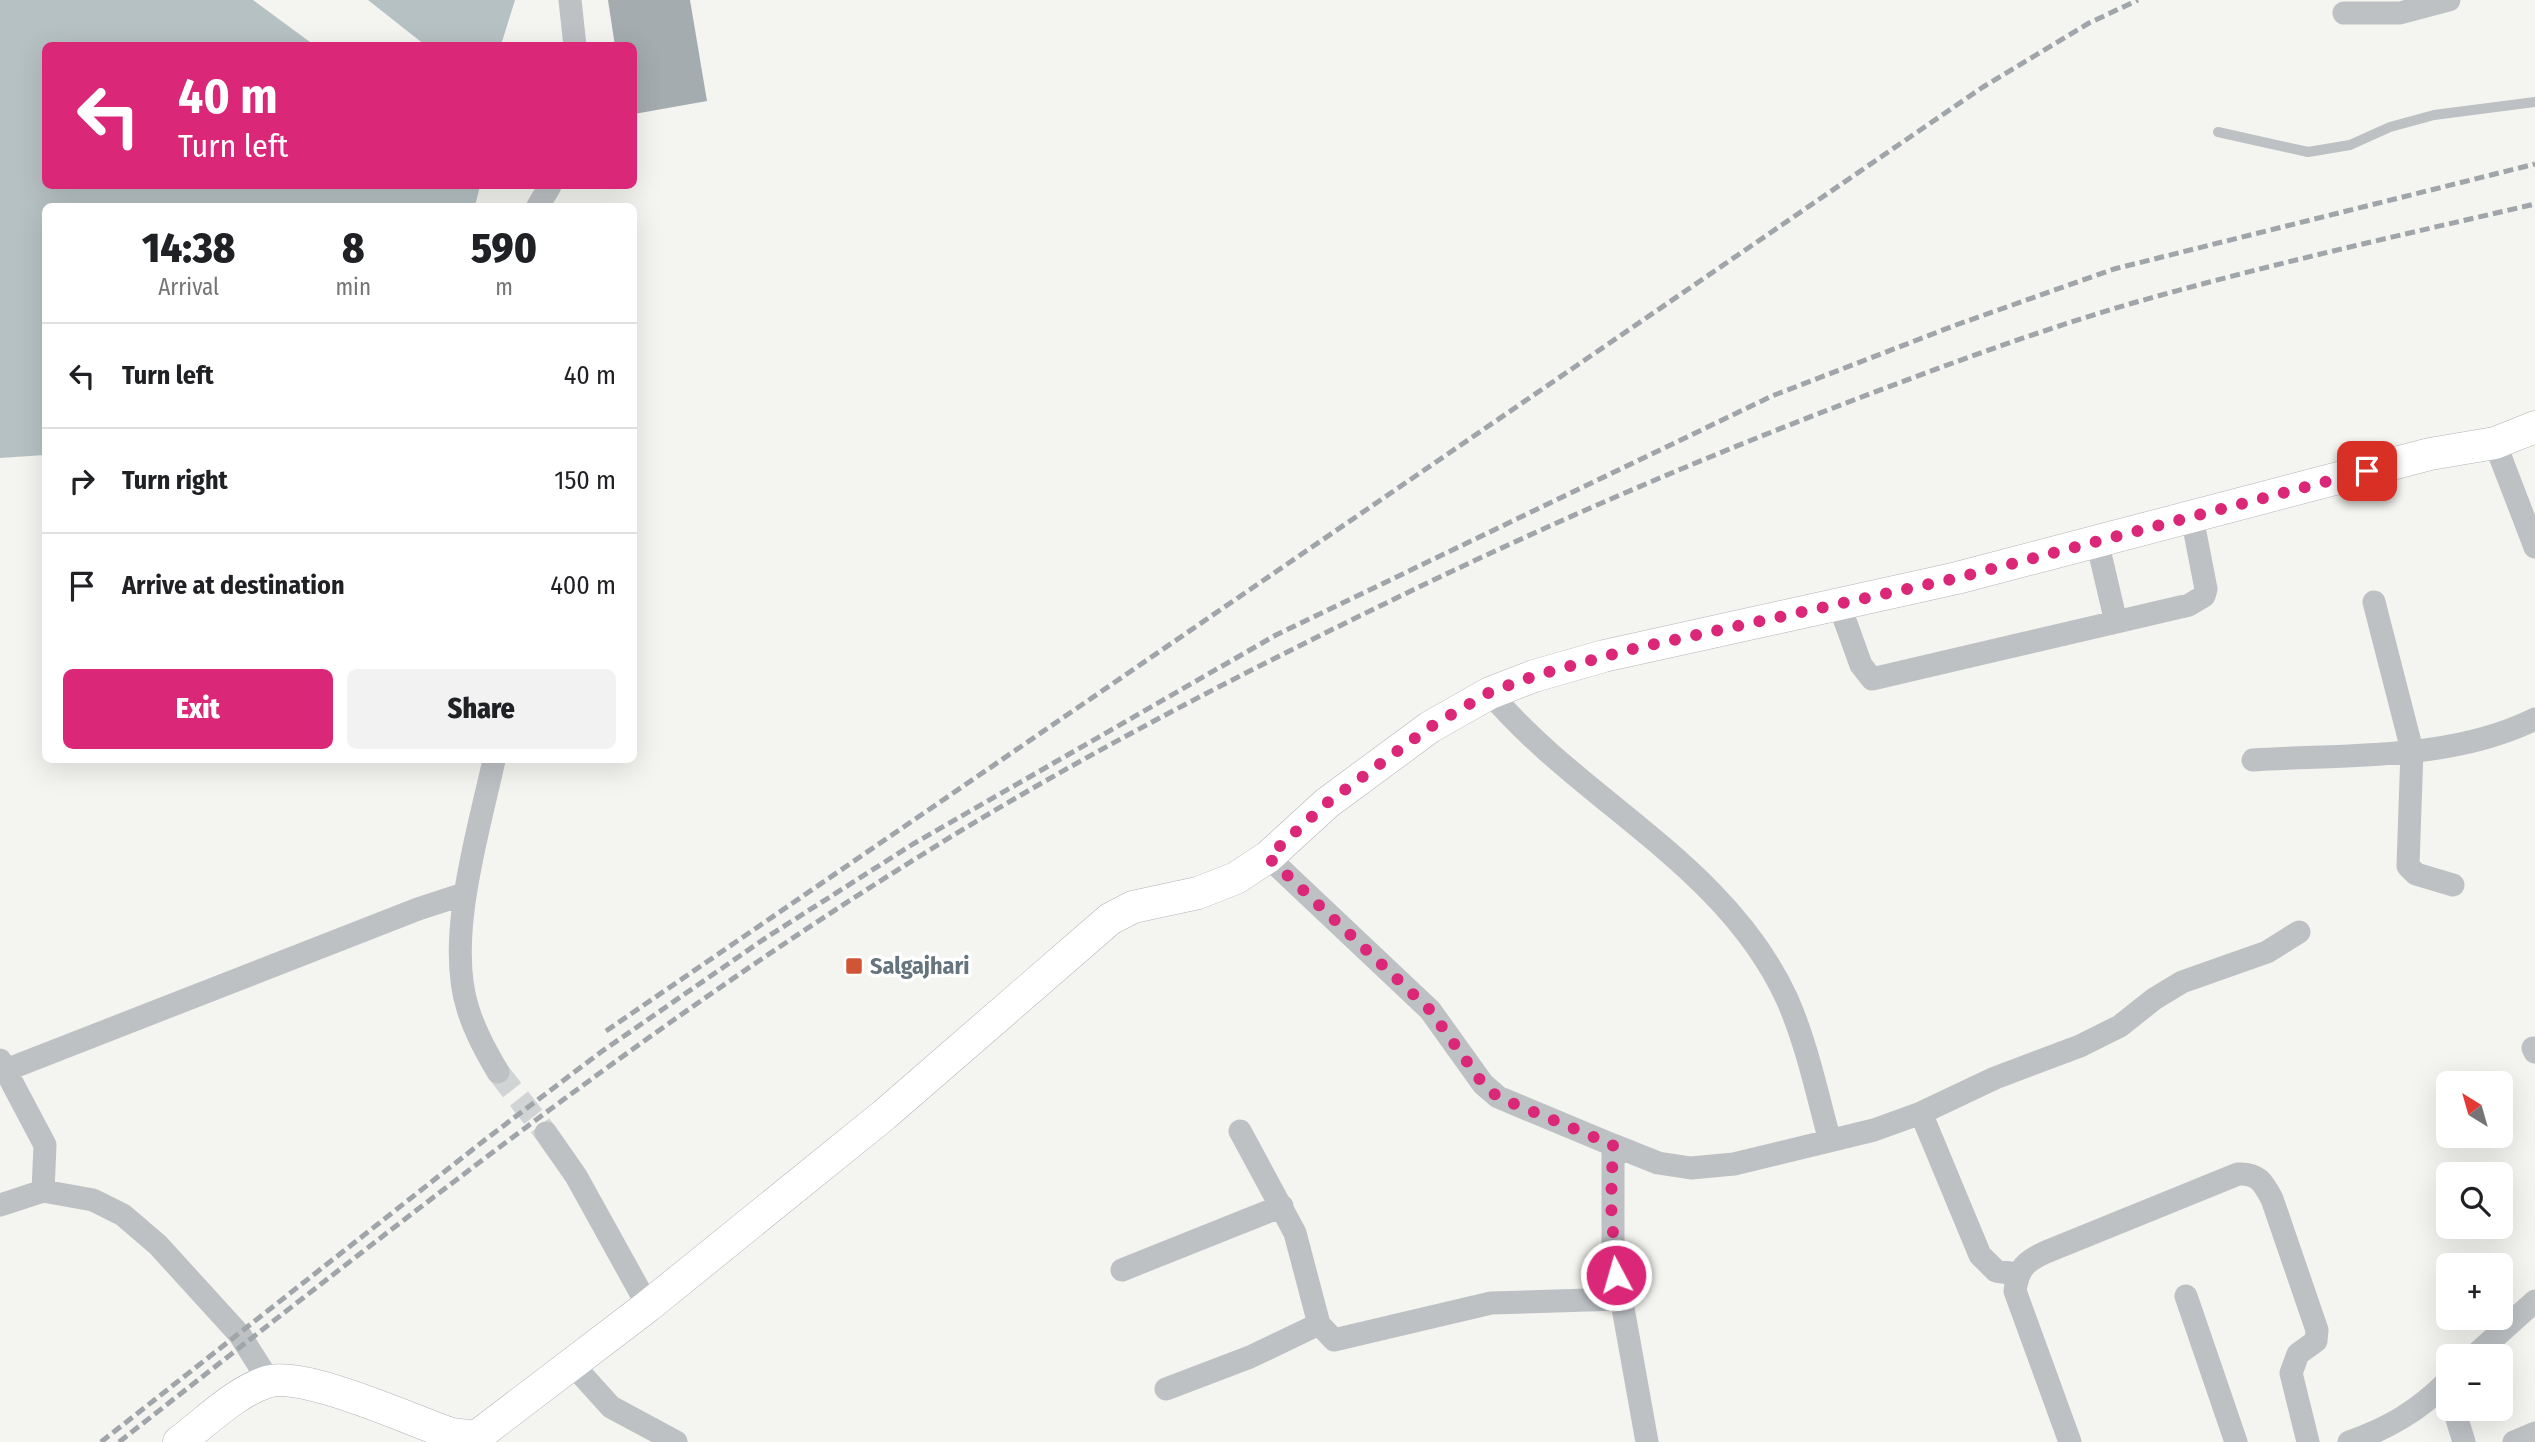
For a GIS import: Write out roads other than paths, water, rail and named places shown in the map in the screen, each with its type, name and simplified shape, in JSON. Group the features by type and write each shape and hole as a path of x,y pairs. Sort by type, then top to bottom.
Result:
{"main road":[{"path":"179,1442 241,1395 269,1381 300,1380 451,1434 477,1439 648,1306 884,1115 1110,919 1133,907 1210,888 1236,878 1268,857 1327,803 1430,727 1490,692 1604,656 1957,578 2430,454 2495,443 2535,427"}],"street":[{"path":"570,0 575,42"},
{"path":"2344,13 2400,13 2449,0"},
{"path":"2495,443 2535,547"},
{"path":"1839,604 1861,665 1872,679 2189,605 2204,596 2206,589 2192,517"},
{"path":"2097,541 2116,622"},
{"path":"2374,602 2412,750 2408,866 2416,874 2453,885"},
{"path":"1490,692 1547,753 1678,860 1720,903 1761,955 1786,998 1808,1059 1830,1141"},
{"path":"2253,760 2463,746 2512,731 2535,719"},
{"path":"493,763 464,894 462,963 467,1007 480,1042 498,1072"},
{"path":"1268,857 1430,1010 1483,1084 1498,1097 1658,1163 1691,1168 1734,1164 1874,1130 1921,1113 1995,1078 2080,1046 2120,1026 2154,999 2182,982 2267,952 2299,932"},
{"path":"43,1191 45,1145 3,1065 464,894"},
{"path":"1921,1113 1980,1255 1996,1271 2017,1274"},
{"path":"1240,1131 1295,1233 1319,1324 1334,1339 1344,1339 1491,1303 1620,1299"},
{"path":"546,1133 583,1188 648,1306"},
{"path":"1613,1145 1612,1240 1620,1299 1647,1442"},
{"path":"2067,1441 2015,1291 2017,1274 2027,1261 2046,1252 2238,1174 2251,1173 2262,1181 2272,1199 2317,1330 2316,1340 2298,1354 2291,1373 2308,1442"},
{"path":"0,1205 43,1191 93,1200 123,1215 158,1245 240,1335 269,1381"},
{"path":"1122,1270 1282,1206"},
{"path":"2186,1296 2236,1442"},
{"path":"2487,1344 2535,1301"},
{"path":"1166,1389 1262,1352 1319,1324"},
{"path":"573,1365 611,1407 676,1442"},
{"path":"2349,1442 2389,1427 2417,1411 2436,1396"},
{"path":"2458,1421 2464,1442"},
{"path":"2514,1442 2535,1433"}],"lane":[{"path":"2218,132 2308,152 2350,145 2390,127 2434,115 2535,102"}],"tunnel":[{"path":"498,1072 546,1133"}],"railway":[{"path":"606,1031 1983,87 2089,23 2138,0"},
{"path":"101,1442 486,1139 601,1052 767,937 913,844 1276,635 1772,396 1956,325 2114,269 2535,164"},
{"path":"119,1442 512,1138 611,1065 815,923 1041,783 1227,682 1417,588 1595,506 1777,430 1957,361 2074,321 2183,289 2535,204"}],"place":[{"name":"Salgajhari","path":"854,966"}]}
